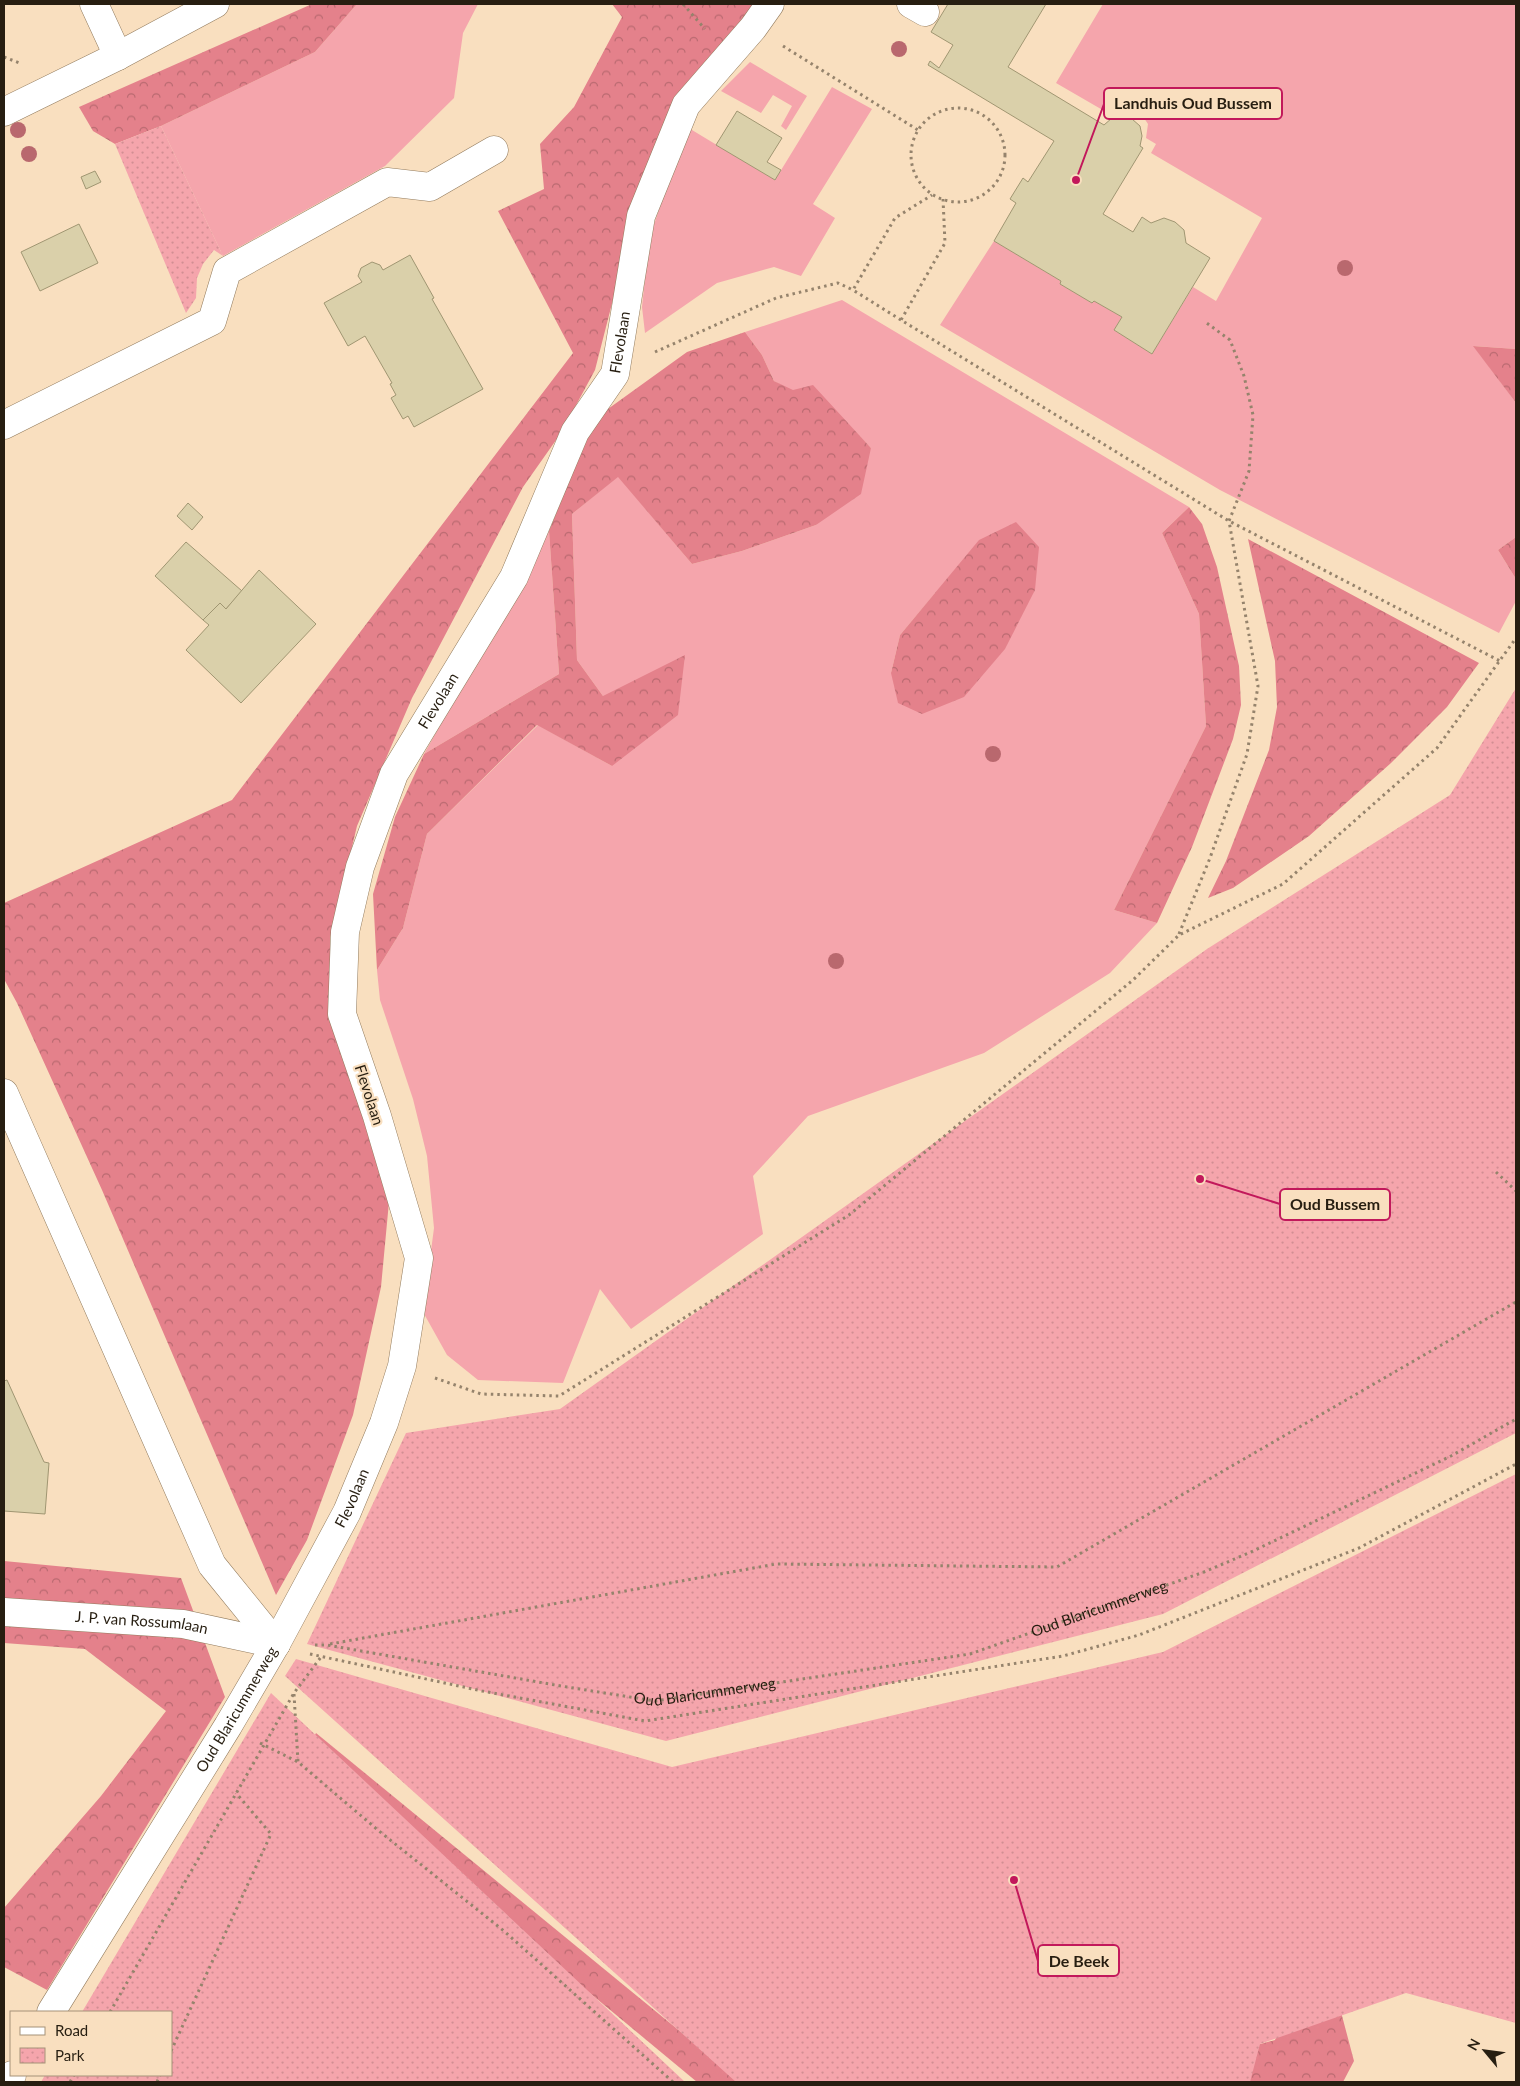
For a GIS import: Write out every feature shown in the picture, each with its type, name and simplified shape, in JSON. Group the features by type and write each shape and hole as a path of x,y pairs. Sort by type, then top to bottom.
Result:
{"street":[{"path":"94,4 118,56"},
{"path":"4,112 118,56 215,4"},
{"name":"Flevolaan","path":"276,1644 347,1512 384,1423 402,1366 419,1258 377,1116 342,1014 345,932 360,867 394,774 514,577 575,432 615,374 641,216 686,105 753,28 770,4"},
{"path":"4,425 212,321 227,271 387,182 430,187 494,150"},
{"path":"4,1093 212,1565 276,1644"},
{"name":"J. P. van Rossumlaan","path":"4,1612 183,1624 276,1644"},
{"name":"Oud Blaricummerweg","path":"52,2011 228,1726 276,1644"}],"path":[{"path":"753,28 918,130"},
{"path":"969,109 980,113 997,129 1005,151 1004,162 995,183 977,198 954,202 932,195 918,180 912,165 911,150 913,139 918,130 935,114 945,110 969,109"},
{"path":"853,290 895,218 932,195"},
{"path":"901,320 945,243 943,200"},
{"path":"615,374 667,345 776,298 838,283 853,290 1229,522 1500,661"},
{"path":"1178,935 1210,858 1247,754 1258,686 1229,522 1250,471 1253,415 1244,376 1230,340 1204,321"},
{"path":"402,1366 481,1394 558,1396 849,1215 1134,980 1178,935 1283,884 1437,748 1516,638"},
{"path":"1496,1172 1516,1191"},
{"path":"327,1645 776,1564 1057,1567 1516,1302"},
{"name":"Oud Blaricummerweg","path":"276,1644 327,1645 655,1701 970,1654 1212,1569 1451,1456 1516,1419"},
{"path":"276,1644 321,1657 482,1691 645,1721 1063,1656 1139,1635 1359,1548 1516,1464"},
{"path":"111,2011 294,1693 321,1657"},
{"path":"294,1693 298,1762"},
{"path":"228,1726 298,1762 379,1831 504,1931 673,2082"},
{"path":"172,2049 271,1834 236,1793"}],"green space":[{"path":"312,4 357,4 315,52 161,126 115,144 93,131 79,107"},
{"path":"357,4 478,4 463,33 454,98 385,166 223,256 161,126 315,52"},
{"path":"612,4 757,4 641,190 595,370 561,433 523,487 412,698 357,826 330,938 335,1028 390,1191 381,1287 353,1415 307,1540 276,1595 102,1190 17,1003 4,979 4,903 232,800 573,353 498,211 544,189 540,144 574,107 622,17"},
{"path":"1103,4 1516,4 1516,349 1474,346 1516,403 1516,537 1498,550 1516,579 1516,601 1499,633 1220,490 940,325 994,241 1061,281 1060,284 1092,303 1094,301 1122,317 1114,330 1152,354 1193,287 1216,301 1262,218 1151,153 1156,144 1146,138 1148,124 1140,112 1125,109 1113,116 1056,83"},
{"path":"750,62 807,96 786,130 781,126 792,106 773,95 761,113 721,91"},
{"path":"832,87 872,109 813,204 835,218 801,276 774,267 717,283 645,333 642,307 649,239 687,127 775,180"},
{"path":"161,126 223,256 214,250 203,264 197,278 196,298 186,313 115,144"},
{"path":"842,300 1189,507 1162,533 1199,614 1206,726 1114,910 1157,923 1110,973 984,1053 808,1116 753,1176 763,1234 631,1329 600,1289 563,1383 478,1380 447,1355 423,1312 434,1228 427,1156 413,1099 380,1000 377,970 403,928 427,834 538,725 612,766 603,696 577,660 572,514 618,476 692,564 742,551 816,525 871,448 845,421 774,381 762,355 745,332","holes":["936,592 891,673 900,635"]},
{"path":"745,332 762,355 774,381 793,390 813,385 871,448 861,494 816,525 742,551 692,564 618,477 572,514 577,660 603,696 685,655 678,715 612,766 537,725 427,834 403,928 377,970 373,894 395,817 424,754 559,674 549,531 594,419 687,352"},
{"path":"1473,346 1516,349 1516,403"},
{"path":"1189,507 1202,524 1217,567 1239,666 1241,705 1233,739 1192,847 1157,923 1114,910 1206,726 1199,614 1162,533"},
{"path":"1016,522 1039,547 1035,590 1005,649 964,697 922,714 898,703 891,673 900,635 979,540"},
{"path":"549,531 559,674 424,754"},
{"path":"1516,537 1516,579 1498,550"},
{"path":"1248,539 1479,663 1447,707 1391,763 1309,836 1233,888 1208,898 1226,861 1269,750 1277,707 1275,661"},
{"path":"1516,688 1516,1433 1163,1614 666,1741 307,1644 406,1433 560,1409 1207,949 1450,795"},
{"path":"1516,1474 1516,2023 1406,1993 1260,2044 1250,2082 736,2082 285,1676 296,1659 672,1767 1163,1652"},
{"path":"1516,1527 1341,2012 1354,2061 1343,2082 1123,2082 1275,2040"},
{"path":"4,1561 181,1578 225,1697 47,1990 4,1967 4,1908 101,1796 166,1711 85,1649 4,1643"},
{"path":"271,1693 685,2082 41,2082 44,2076 172,2076 172,2011 83,2011"},
{"path":"316,1733 742,2082 697,2082 422,1854 307,1751"}],"building":[{"path":"948,4 1046,4 1008,67 1104,125 1112,118 1123,116 1132,119 1140,126 1142,136 1140,146 1143,148 1103,214 1133,232 1142,217 1151,223 1164,218 1175,222 1184,230 1186,243 1210,258 1152,354 1114,330 1122,317 1094,301 1092,303 1060,284 1061,281 994,241 1016,203 1010,199 1023,178 1028,182 1054,141 928,65 930,61 939,68 953,45 931,32"},
{"path":"737,111 782,138 767,162 781,170 775,180 716,145"},
{"path":"95,171 101,182 86,189 81,177"},
{"path":"79,224 98,263 40,291 21,252"},
{"path":"410,255 434,298 432,299 483,389 414,427 408,416 403,419 391,398 396,395 390,384 392,383 365,336 348,346 324,303 362,282 358,276 361,268 372,262 380,265 383,270"},
{"path":"188,503 203,517 192,530 177,516"},
{"path":"186,542 242,591 226,609 220,603 203,620 155,576"},
{"path":"259,570 316,624 241,703 186,650 209,625 203,620 220,603 226,609"},
{"path":"7,1380 44,1462 49,1463 45,1514 4,1511 4,1381"}],"place":[{"name":"Landhuis Oud Bussem","path":"1076,180"},
{"name":"Oud Bussem","path":"1200,1179"},
{"name":"De Beek","path":"1014,1880"}]}
